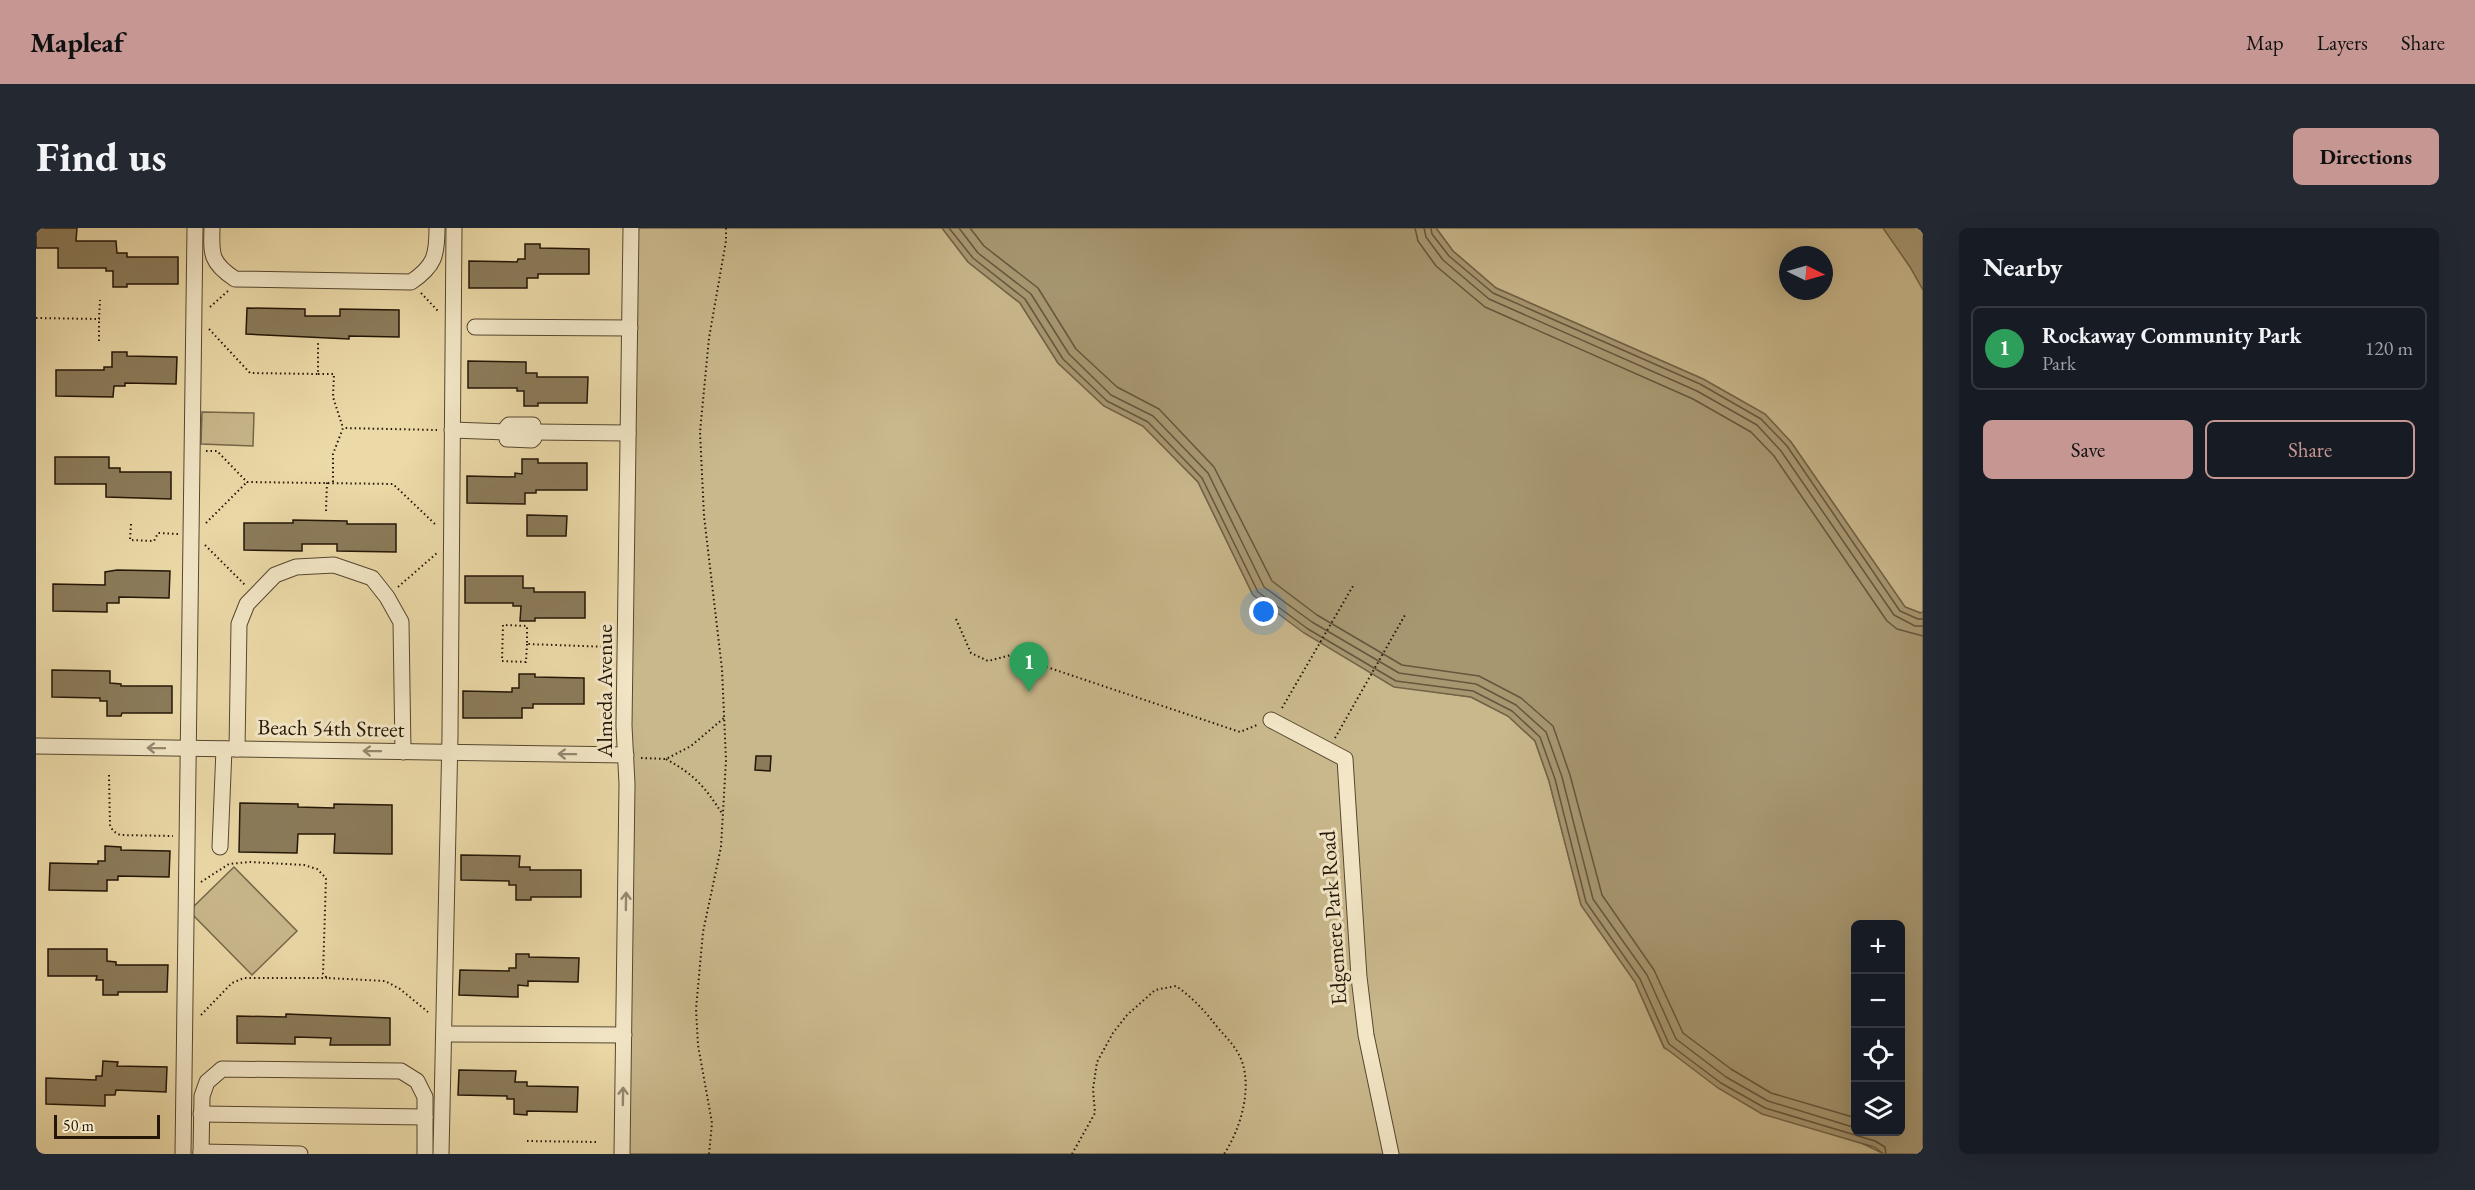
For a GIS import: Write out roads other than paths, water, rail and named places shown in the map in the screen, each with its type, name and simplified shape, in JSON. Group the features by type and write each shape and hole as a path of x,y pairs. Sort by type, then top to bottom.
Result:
{"street":[{"path":"183,1154 195,228"},
{"path":"212,228 211,252 216,263 235,279 411,282 429,268 437,252 437,228"},
{"path":"441,1154 449,752 454,228"},
{"name":"Almeda Avenue","path":"622,1154 625,647 631,228"},
{"path":"475,327 630,328"},
{"path":"452,430 507,432 507,439 532,440 534,432 628,433"},
{"path":"220,847 231,749 239,624 248,604 275,575 296,567 334,565 372,578 387,597 400,622 402,635 403,752"},
{"name":"Edgemere Park Road","path":"1273,721 1345,759 1361,996 1366,1035 1391,1154"},
{"name":"Beach 54th Street","path":"36,746 626,755"},
{"path":"444,1029 624,1035"},
{"path":"300,1154 201,1153 202,1096 207,1082 222,1069 401,1071 417,1081 425,1097 425,1154"},
{"path":"201,1114 425,1117"}],"water":[{"path":"942,228 1436,228 1453,251 1496,288 1703,379 1765,414 1791,442 1905,607 1923,612 1923,1154 1884,1154 1874,1147 1762,1114 1718,1088 1664,1047 1635,982 1581,905 1549,781 1535,741 1508,716 1471,697 1394,687 1304,633 1253,595 1198,482 1143,426 1104,406 1058,363 1020,303 968,262"},
{"path":"1883,228 1923,228 1923,290 1910,267"}],"place":[{"name":"Rockaway Community Park","path":"1029,692"}]}
